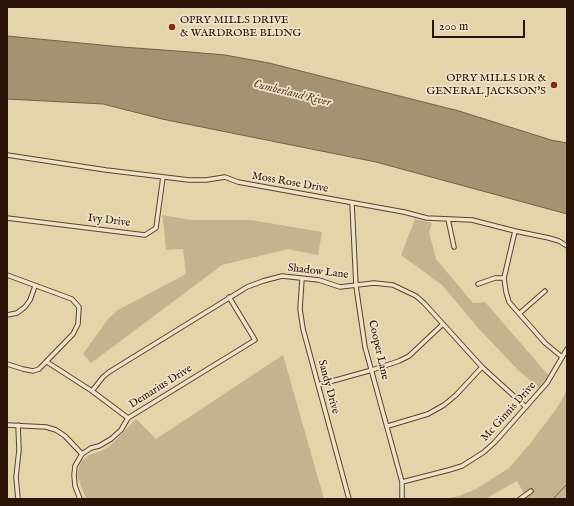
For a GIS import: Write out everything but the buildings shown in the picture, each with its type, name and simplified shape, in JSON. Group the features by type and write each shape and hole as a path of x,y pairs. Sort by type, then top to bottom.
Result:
{"street":[{"name":"Moss Rose Drive","path":"7,155 106,170 189,180 206,180 224,177 238,182 404,212 427,218 472,220 549,238 559,241 567,246"},
{"name":"Ivy Drive","path":"7,218 145,235 156,228 163,177"},
{"name":"Cooper Lane","path":"352,203 356,286 365,347 388,426 402,482 402,499"},
{"path":"448,219 454,247"},
{"path":"515,231 504,278 509,302 545,343 562,357"},
{"path":"7,275 72,299 79,306 78,324 73,334 47,362 33,371 7,364"},
{"name":"Shadow Lane","path":"92,391 109,372 229,297 247,287 282,276 319,280 340,287 374,283 393,286 416,296 482,367 526,407"},
{"path":"478,284 495,278 504,278"},
{"name":"Sandy Drive","path":"302,279 300,309 303,329 349,499"},
{"path":"7,315 17,313 25,307 30,300 35,286"},
{"path":"520,313 545,291"},
{"name":"Demarius Drive","path":"82,454 111,439 121,430 128,418 255,340 229,297"},
{"path":"318,386 399,362 409,356 443,324"},
{"name":"Mc Ginnis Drive","path":"402,482 462,466 484,452 495,442 547,383 567,349"},
{"path":"47,362 92,391 128,418"},
{"path":"388,426 428,414 444,405 456,395 482,367"},
{"path":"7,425 46,427 56,430 65,436 82,454 75,466 74,475 75,486 80,499"},
{"path":"18,425 19,450 16,477 18,499"},
{"path":"520,499 531,491"}],"shaded area":[{"path":"162,215 192,220 251,220 322,232 318,255 288,249 222,265 91,363 83,354 108,319 118,310 186,274 183,249 166,250"},
{"path":"415,219 432,223 429,232 436,259 473,303 485,302 550,377 539,388 518,370 480,330 442,285 401,255"},
{"path":"283,355 324,499 86,499 77,475 81,461 89,455 101,451 111,445 136,419 156,439"},
{"path":"567,390 567,499 527,499 517,481 485,499 445,499 459,496 476,489 509,468 529,445 557,408"}],"water":[{"name":"Cumberland River","path":"7,36 225,55 269,63 459,111 551,140 567,143 567,214 376,162 162,119 103,104 7,99"}],"waterway":[{"path":"553,499 567,484"}],"place":[{"name":"OPRY MILLS DRIVE & WARDROBE BLDNG","path":"172,27"},
{"name":"OPRY MILLS DR & GENERAL JACKSON'S","path":"554,85"}]}
